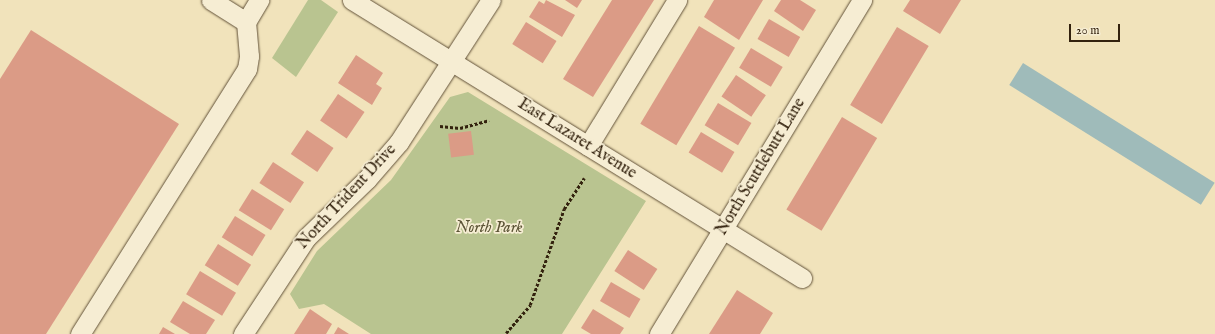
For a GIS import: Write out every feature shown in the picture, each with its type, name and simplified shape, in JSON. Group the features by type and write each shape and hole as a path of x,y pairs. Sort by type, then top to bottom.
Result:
{"street":[{"path":"211,0 246,22"},
{"path":"80,334 247,68 249,56 246,22 259,0"},
{"name":"East Lazaret Avenue","path":"352,0 802,278"},
{"name":"North Trident Drive","path":"244,334 297,249 388,156 453,62 491,0"},
{"path":"588,146 677,0"},
{"name":"North Scuttlebutt Lane","path":"659,334 862,0"}],"path":[{"path":"440,126 460,128 489,120"},
{"path":"506,333 530,305 564,209 584,178"}],"green space":[{"path":"308,0 321,0 338,12 296,77 272,58"},
{"name":"North Park","path":"468,92 646,201 562,334 371,334 324,304 299,309 290,294 317,251 391,180 450,97"}],"water":[{"path":"1023,63 1215,183 1201,205 1009,85"}],"building":[{"path":"546,0 575,15 562,37 529,17 539,1 544,4"},
{"path":"565,0 582,0 577,8"},
{"path":"612,0 654,0 593,97 563,79"},
{"path":"714,0 763,0 739,40 704,17"},
{"path":"781,0 800,0 816,10 803,31 774,11"},
{"path":"910,0 961,0 940,34 903,11"},
{"path":"769,19 800,37 789,57 758,39"},
{"path":"526,22 557,41 543,63 512,44"},
{"path":"699,26 735,48 676,145 640,124"},
{"path":"897,27 929,46 882,124 850,105"},
{"path":"31,30 179,124 46,334 0,334 0,79"},
{"path":"751,48 783,67 771,87 739,68"},
{"path":"356,55 383,73 376,84 382,88 372,105 338,83"},
{"path":"736,75 766,95 751,117 721,97"},
{"path":"338,94 365,112 347,138 320,121"},
{"path":"718,103 751,123 738,145 705,125"},
{"path":"842,117 877,138 822,231 786,210"},
{"path":"307,130 334,148 317,172 291,154"},
{"path":"471,131 474,155 451,158 448,134"},
{"path":"701,132 734,152 722,173 689,153"},
{"path":"273,162 304,182 290,203 259,183"},
{"path":"252,189 284,209 271,230 239,210"},
{"path":"235,216 266,235 252,256 222,237"},
{"path":"218,244 251,265 238,286 205,265"},
{"path":"628,250 657,269 644,290 614,271"},
{"path":"200,271 236,293 222,316 186,294"},
{"path":"611,282 640,299 629,318 600,301"},
{"path":"737,290 773,313 760,334 709,334"},
{"path":"183,301 215,320 206,334 190,334 170,322"},
{"path":"310,309 332,324 326,334 294,334"},
{"path":"593,309 624,328 620,334 591,334 581,328"},
{"path":"163,327 175,334 159,334"},
{"path":"338,327 349,334 334,334"}]}
